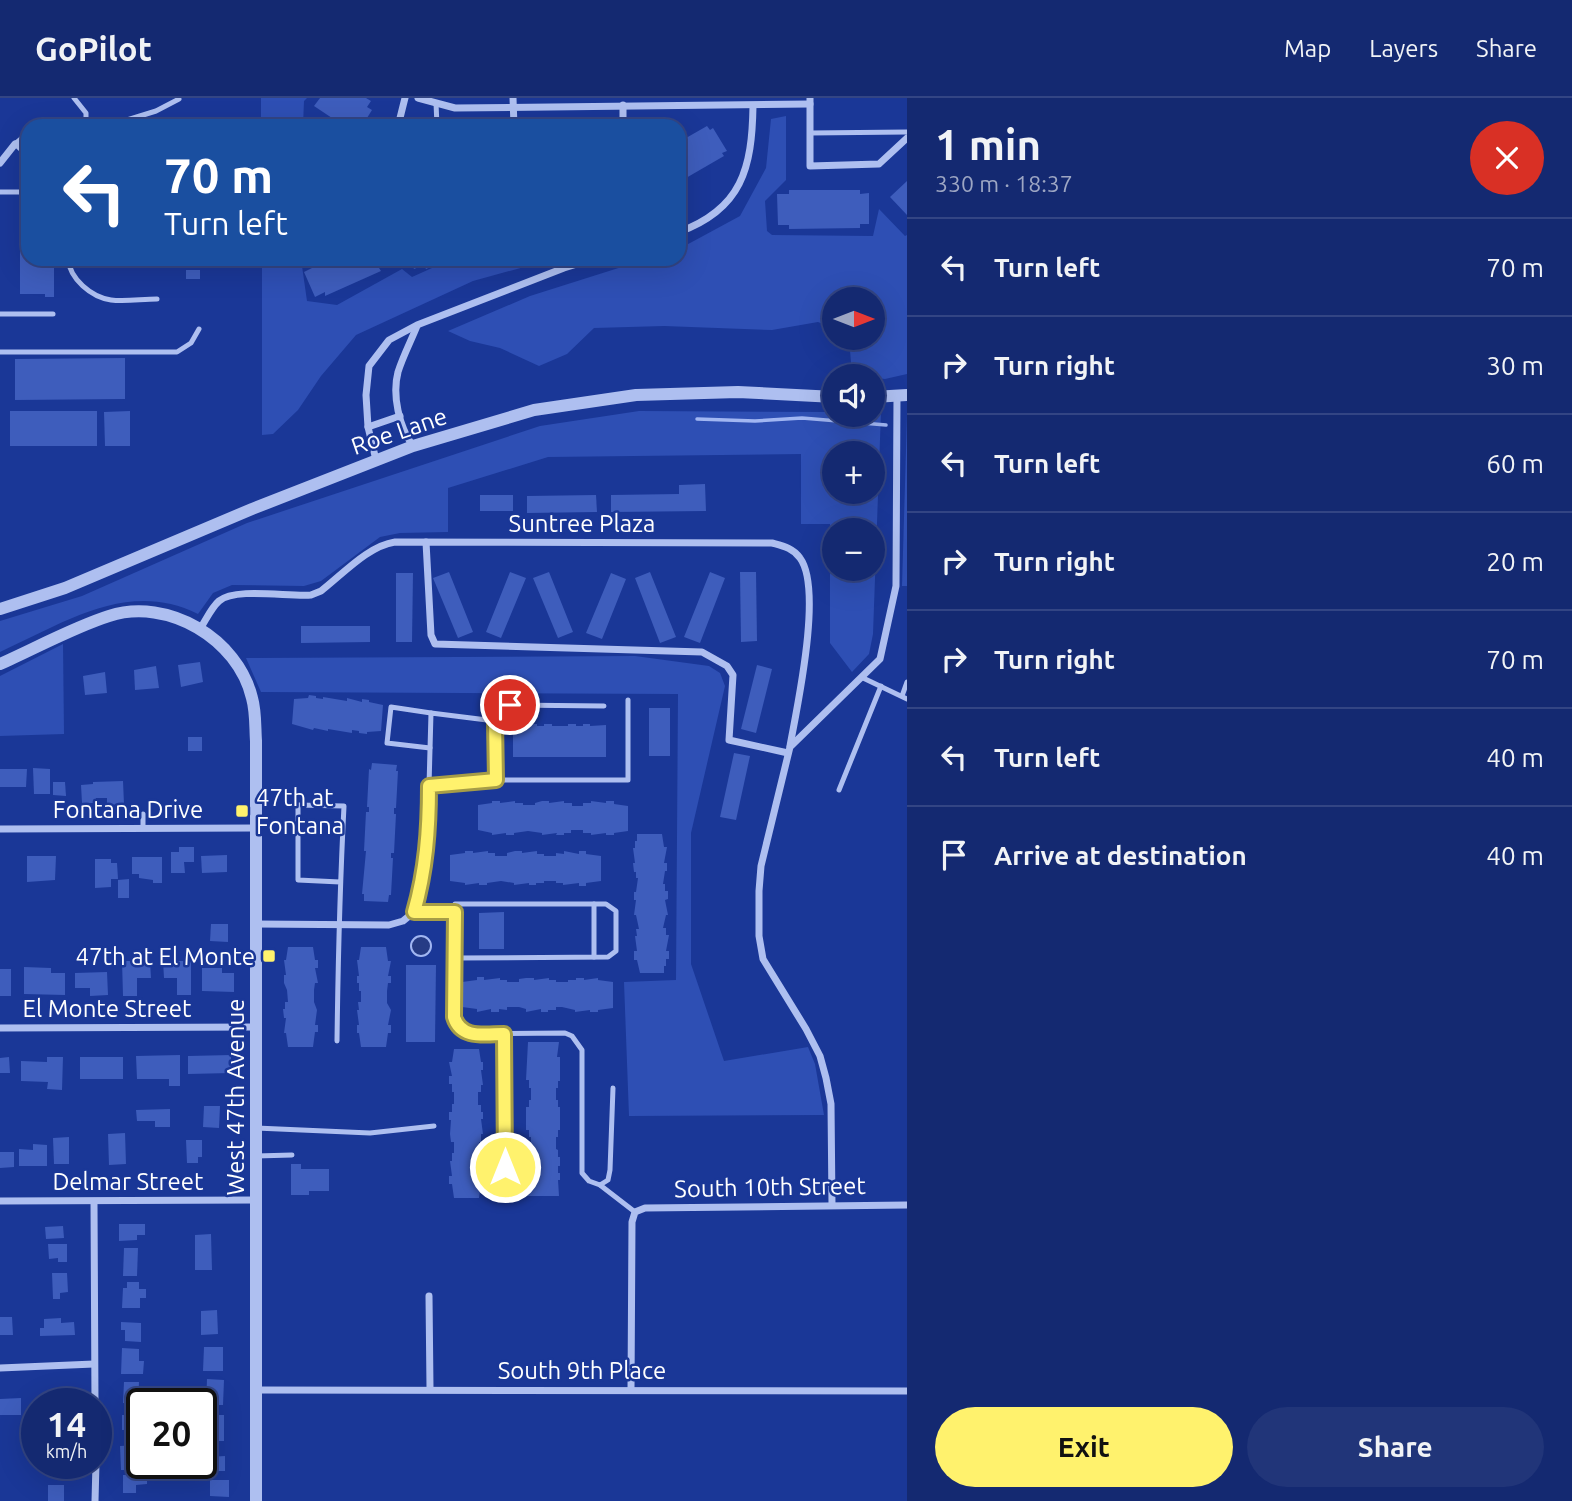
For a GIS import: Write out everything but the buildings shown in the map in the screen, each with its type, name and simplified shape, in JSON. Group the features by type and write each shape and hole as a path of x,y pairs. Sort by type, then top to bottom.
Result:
{"street":[{"path":"400,119 405,98"},
{"path":"418,98 455,108 513,102 810,101 810,166 879,164 907,138"},
{"path":"623,101 623,119"},
{"path":"686,230 700,225 720,209 735,191 748,166 753,102"},
{"path":"0,163 15,144"},
{"path":"376,460 368,427 366,395 369,366 389,340 417,325 574,266"},
{"path":"413,446 407,438 397,405 398,374 417,325"},
{"name":"Roe Lane","path":"0,609 65,588 251,509 413,446 534,410 636,395 738,392 822,396"},
{"path":"832,1205 831,1104 826,1078 820,1056 811,1038 763,959 759,936 761,866 789,750 880,659 897,586 902,396"},
{"path":"368,427 400,416"},
{"path":"426,542 431,635 435,644 702,652 727,666 733,675 729,740 789,750"},
{"name":"Suntree Plaza","path":"200,629 219,600 244,594 311,595 321,591 384,544 772,543 790,547 800,557 806,569 808,583 807,658 789,750"},
{"name":"West 47th Avenue","path":"0,664 109,616 147,612 183,620 200,629 227,650 246,680 252,698 255,718 256,1501"},
{"name":"Fontana Drive","path":"0,829 255,828"},
{"path":"256,924 389,925 414,912"},
{"name":"El Monte Street","path":"0,1028 256,1027"},
{"name":"Delmar Street","path":"0,1201 256,1200"},
{"path":"94,1202 95,1388"},
{"name":"South 10th Street","path":"635,1212 645,1208 907,1205"},
{"path":"631,1390 632,1222 635,1212"},
{"path":"429,1296 430,1388"},
{"path":"0,1368 94,1364"},
{"name":"South 9th Place","path":"256,1390 430,1388 907,1391"},
{"path":"96,1479 96,1501"}],"lane":[{"path":"74,98 86,113 86,119"},
{"path":"130,119 156,111 179,99"},
{"path":"436,103 437,119"},
{"path":"810,134 907,132"},
{"path":"15,144 21,139"},
{"path":"15,144 21,144"},
{"path":"15,144 21,150"},
{"path":"0,192 21,192"},
{"path":"69,266 83,288 110,300 157,299"},
{"path":"0,314 53,314"},
{"path":"0,352 177,352 191,342 199,329"},
{"path":"861,677 904,697 907,682"},
{"path":"839,790 881,686"},
{"path":"429,786 496,780 628,780 628,700"},
{"path":"496,780 495,721 510,705 604,706"},
{"path":"430,748 387,743 391,708 495,721"},
{"path":"430,713 429,834 422,882 414,912 455,912"},
{"path":"337,1041 338,924 344,806 298,805 298,880 340,882"},
{"path":"143,828 144,814"},
{"path":"456,958 608,957 616,951 615,911 606,904 455,904 454,1017 457,1025 470,1034 565,1033 577,1042 582,1049 582,1173 589,1181 600,1185 635,1212"},
{"path":"594,904 594,957"},
{"path":"504,1034 505,1167"},
{"path":"600,1185 608,1180 610,1170 613,1088"},
{"path":"256,1128 370,1133 435,1126"},
{"path":"256,1156 292,1155"}],"shaded area":[{"path":"261,98 307,98 304,101 303,119 261,119"},
{"path":"786,116 786,180 765,201 767,231 772,235 873,236 879,209 907,235 907,374 885,379 885,364 851,364 850,350 886,350 886,287 822,287 822,324 818,322 772,330 664,326 594,328 567,354 539,366 500,348 470,341 448,331 530,296 625,266 686,266 686,245 740,216 766,168 771,119"},
{"path":"262,266 302,266 307,301 337,305 402,269 412,277 436,266 528,266 473,281 356,335 321,376 298,410 273,434 262,435"},
{"path":"639,411 822,412 822,427 880,427 880,441 822,441 822,504 878,504 877,518 822,518 822,524 801,524 801,454 548,457 448,488 448,532 400,533 380,537 321,581 304,586 232,585 213,593 198,614 172,604 147,601 121,603 72,618 0,652 0,621 82,596 247,523 540,426"},
{"path":"907,416 907,586 902,586"},
{"path":"830,581 875,581 873,634 869,654 852,672 830,643"},
{"path":"63,644 64,734 0,736 0,676"},
{"path":"635,656 709,666 720,673 725,686 691,833 691,964 724,1061 808,1047 815,1064 824,1115 629,1116 624,982 676,980 678,694 261,692 246,658"},
{"path":"421,936 428,939 431,946 428,953 421,956 414,953 411,946 414,939"}],"waterway":[{"path":"697,419 755,421 802,418 886,425"}],"place":[{"name":"47th at Fontana","path":"242,811"},
{"name":"47th at El Monte","path":"269,956"}],"route":[{"path":"505,1167 504,1034 470,1034 457,1025 454,1017 455,912 414,912 422,882 429,834 429,786 496,780 495,721 510,705"}]}
